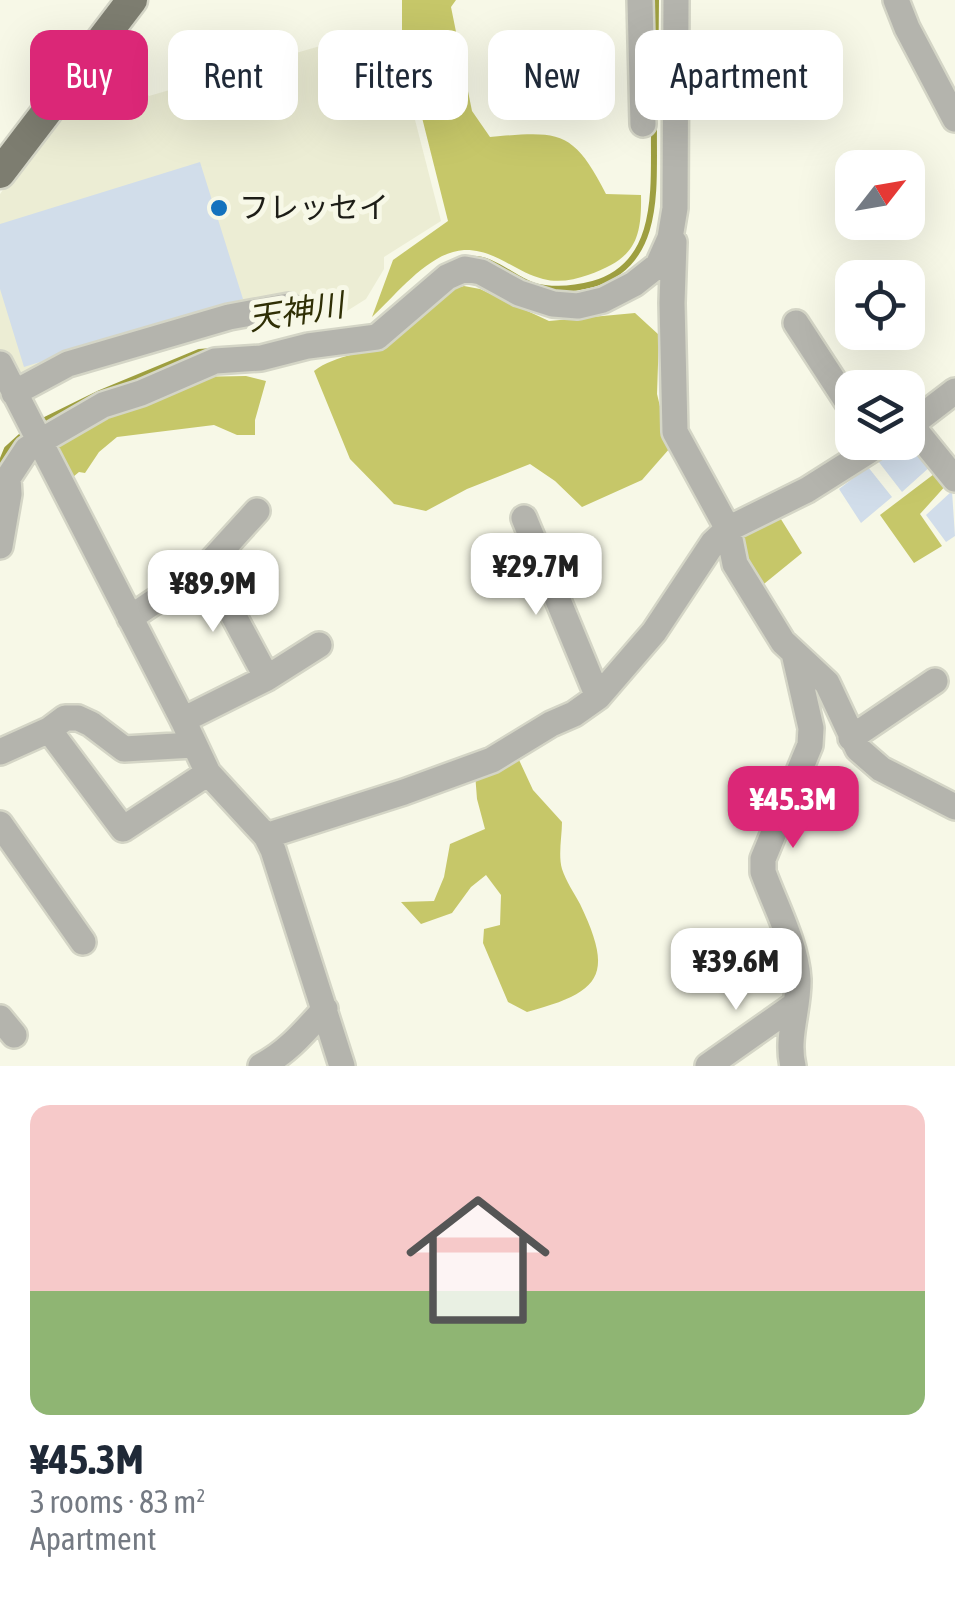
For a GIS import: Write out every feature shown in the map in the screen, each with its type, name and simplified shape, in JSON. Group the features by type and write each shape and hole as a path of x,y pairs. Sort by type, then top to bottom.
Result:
{"main road":[{"path":"0,173 132,0"}],"street":[{"path":"640,0 648,30"},
{"path":"668,30 676,0"},
{"path":"896,0 955,119"},
{"path":"644,124 645,120"},
{"path":"664,120 675,208 675,432 728,529 735,564 766,618 794,653 828,683 858,750 880,769 955,807"},
{"path":"0,546 8,478 27,449 102,405 141,394 215,362 261,358 308,346 376,337 447,277 465,269 482,272 519,293 552,304 578,306 603,300 634,284 658,265 670,238 675,208"},
{"path":"19,402 68,364 229,317 289,306"},
{"path":"796,323 835,383"},
{"path":"0,364 183,720 192,745 208,772 266,836 282,873 342,1066"},
{"path":"925,413 955,390"},
{"path":"925,444 955,479"},
{"path":"266,836 492,760 598,697 654,632 713,543 728,529 806,490 854,460"},
{"path":"130,618 207,566 256,511"},
{"path":"524,518 598,697"},
{"path":"207,566 268,678"},
{"path":"183,720 268,678 319,646"},
{"path":"794,653 811,728 810,746 765,846 763,859 764,872 797,965 790,1042 794,1066"},
{"path":"851,738 935,681"},
{"path":"1,749 49,730 65,718 91,724 124,749 192,745"},
{"path":"49,730 123,829 208,772"},
{"path":"0,824 83,942"},
{"path":"708,1066 796,1004"},
{"path":"261,1066 279,1057 325,1009"}],"shaded area":[{"path":"402,0 456,0 451,7 456,30 402,30"},
{"name":"フレッセイ","path":"318,47 318,120 415,120 441,221 384,257 384,269 366,299 339,316 232,326 71,373 28,398 0,352 0,194 54,120 148,120 148,95 168,90 168,120 298,120 298,52"},
{"path":"468,91 472,111 490,137 533,134 562,139 584,157 606,194 641,195 637,237 632,247 603,269 572,280 554,281 533,276 485,253 464,250 426,266 372,317 393,260 448,221 423,120 468,120"},
{"path":"464,286 480,289 549,321 635,313 659,335 657,394 670,448 642,480 582,507 530,464 467,489 426,511 394,504 350,459 314,371 395,338 435,298"},
{"path":"246,376 266,381 255,435 237,435 214,425 117,437 99,452 85,473 73,477 57,447 59,440 106,411 192,377"},
{"path":"938,471 948,483 920,514 942,546 914,563 880,515"},
{"path":"779,516 802,553 760,587 742,564 738,536"},
{"path":"513,747 533,790 562,822 562,869 591,928 598,964 586,988 572,997 527,1012 508,1002 483,943 484,929 500,925 501,895 486,875 471,887 452,913 421,924 401,902 434,901 444,877 450,844 485,829 477,799 474,760"}],"building":[{"path":"200,162 243,299 24,367 0,289 0,224"},
{"path":"925,456 932,465 902,492 878,461 925,460"},
{"path":"868,467 892,497 861,523 839,489"},
{"path":"952,491 955,536 946,542 926,515"}],"waterway":[{"name":"天神川","path":"656,0 656,30"},
{"name":"天神川","path":"469,259 486,261 524,282 547,288 586,286 616,274 632,259 649,220 654,126"},
{"name":"天神川","path":"39,423 100,393 199,352 212,351"},
{"name":"天神川","path":"0,466 7,449 29,429"}],"place":[{"name":"フレッセイ","path":"219,208"}]}
